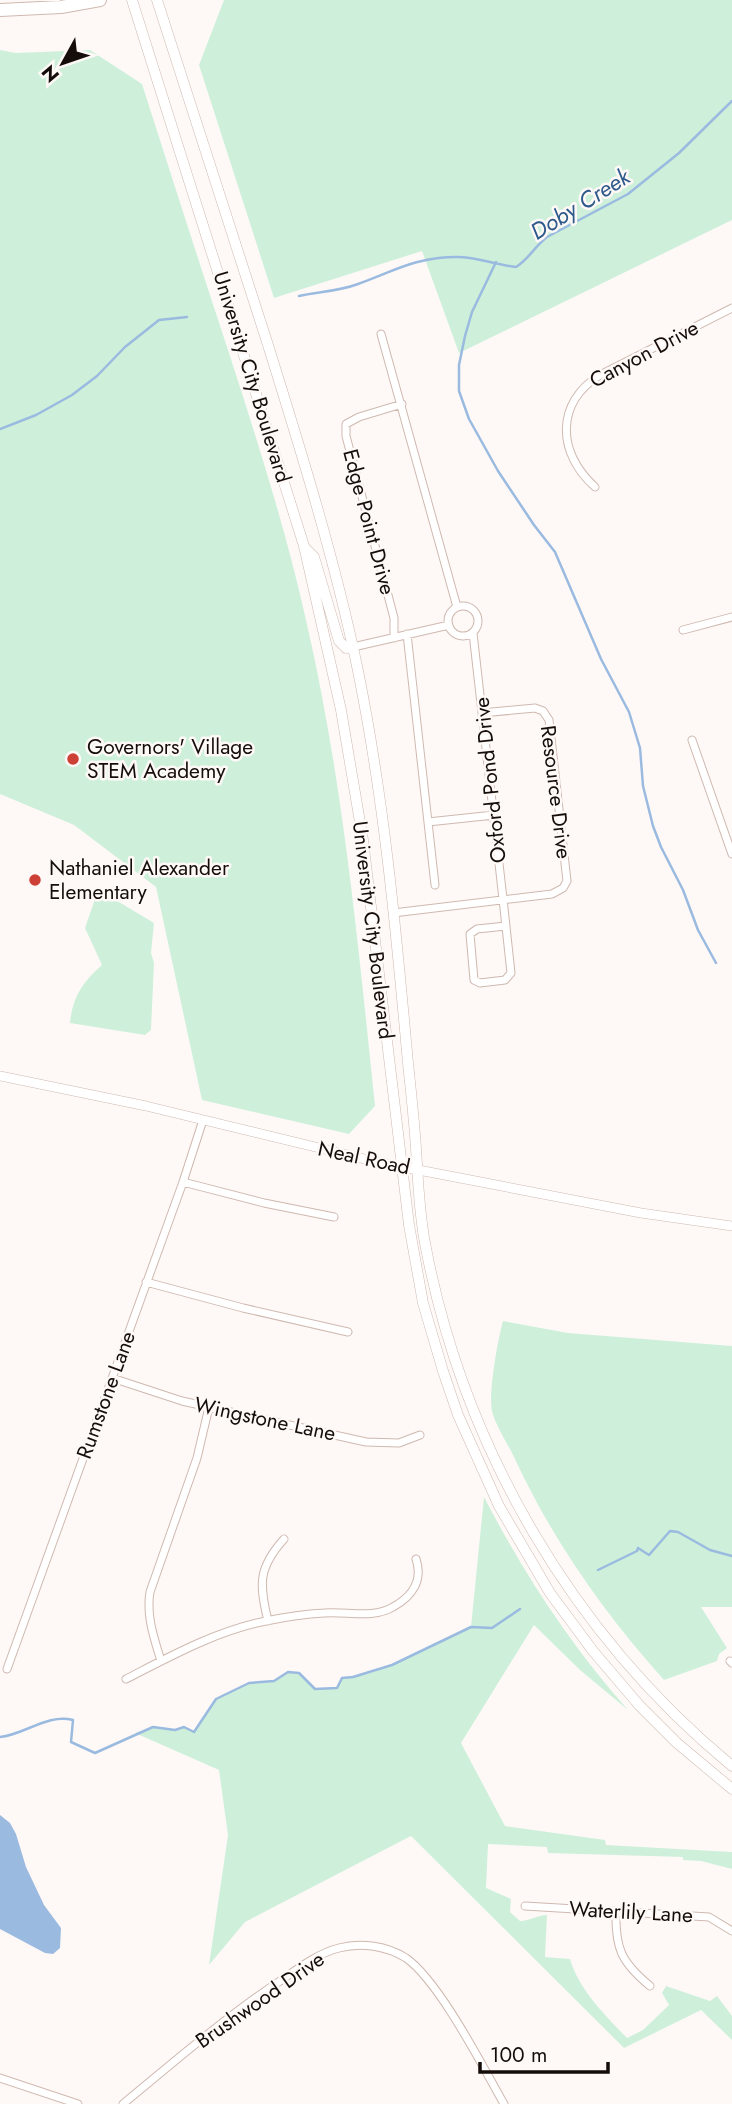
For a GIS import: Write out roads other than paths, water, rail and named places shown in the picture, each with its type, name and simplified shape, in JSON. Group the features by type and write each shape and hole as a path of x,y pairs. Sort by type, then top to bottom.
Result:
{"highway":[{"path":"0,9 61,7 100,0"}],"main road":[{"name":"University City Boulevard","path":"132,0 304,546 341,710 356,794 416,1269 435,1346 458,1415 499,1506 550,1593 608,1670 677,1743 732,1789"},
{"name":"University City Boulevard","path":"157,0 308,474 353,647 375,771 393,913 424,1238 442,1316 476,1417 513,1499 546,1556 607,1641 666,1707 732,1766"},
{"path":"304,546 314,557 339,641 346,648 353,647"}],"street":[{"name":"Canyon Drive","path":"595,487 579,470 567,440 567,414 574,397 586,384 600,375 732,308"},
{"path":"380,334 402,404 457,607 450,613 449,625 456,635 474,633"},
{"name":"Edge Point Drive","path":"394,638 394,618 346,436 346,424 359,417 402,404"},
{"name":"Oxford Pond Drive","path":"457,607 468,606 476,612 479,622 474,633 506,926 509,977 505,980 480,983 474,980 470,934 477,929 506,926"},
{"path":"683,630 732,617"},
{"path":"353,647 449,625"},
{"path":"407,634 435,886"},
{"name":"Resource Drive","path":"393,913 552,894 563,888 567,881 550,720 543,711 535,708 482,713"},
{"path":"692,740 732,855"},
{"path":"428,822 494,815"},
{"name":"Neal Road","path":"0,1076 401,1167 641,1213 732,1226"},
{"name":"Rumstone Lane","path":"7,1670 203,1120"},
{"path":"183,1182 264,1203 334,1217"},
{"path":"146,1282 348,1332"},
{"name":"Wingstone Lane","path":"112,1378 160,1395 381,1444 399,1443 419,1435"},
{"path":"161,1661 150,1623 150,1592 197,1458 209,1407"},
{"path":"268,1621 261,1593 263,1571 284,1539"},
{"path":"126,1679 226,1631 268,1621 323,1613 372,1614 392,1608 416,1587 419,1579 416,1559"},
{"name":"Waterlily Lane","path":"525,1906 709,1917 732,1931"},
{"path":"616,1911 616,1943 619,1952 633,1972 650,1986"},
{"name":"Brushwood Drive","path":"123,2104 219,2026 276,1984 325,1953 357,1945 394,1952 416,1967 444,2004 504,2104"},
{"path":"0,2078 78,2104"}],"water":[{"path":"0,1815 10,1823 16,1834 26,1867 44,1905 61,1928 60,1948 53,1954 45,1953 0,1929"}],"waterway":[{"name":"Doby Creek","path":"299,296 351,286 429,259 472,258 516,267 547,237 628,194 679,153 732,101"},
{"path":"496,262 472,312 465,336 459,365 459,391 469,419 498,471 555,552 601,659 629,712 640,748 643,786 653,826 683,890 698,930 716,963"},
{"name":"Doby Creek","path":"0,429 36,415 72,395 159,320 187,317"},
{"path":"598,1570 637,1551 638,1548 649,1555 670,1531 678,1532 710,1550 732,1556"},
{"path":"0,1737 54,1719 73,1720 71,1742 95,1753 153,1727 175,1730 184,1727 194,1732 216,1699 249,1683 274,1681 288,1672 299,1673 315,1689 337,1688 342,1678 392,1665 471,1627 492,1628 520,1609"}],"place":[{"name":"Governors' Village STEM Academy","path":"73,759"},
{"name":"Nathaniel Alexander Elementary","path":"35,880"}]}
